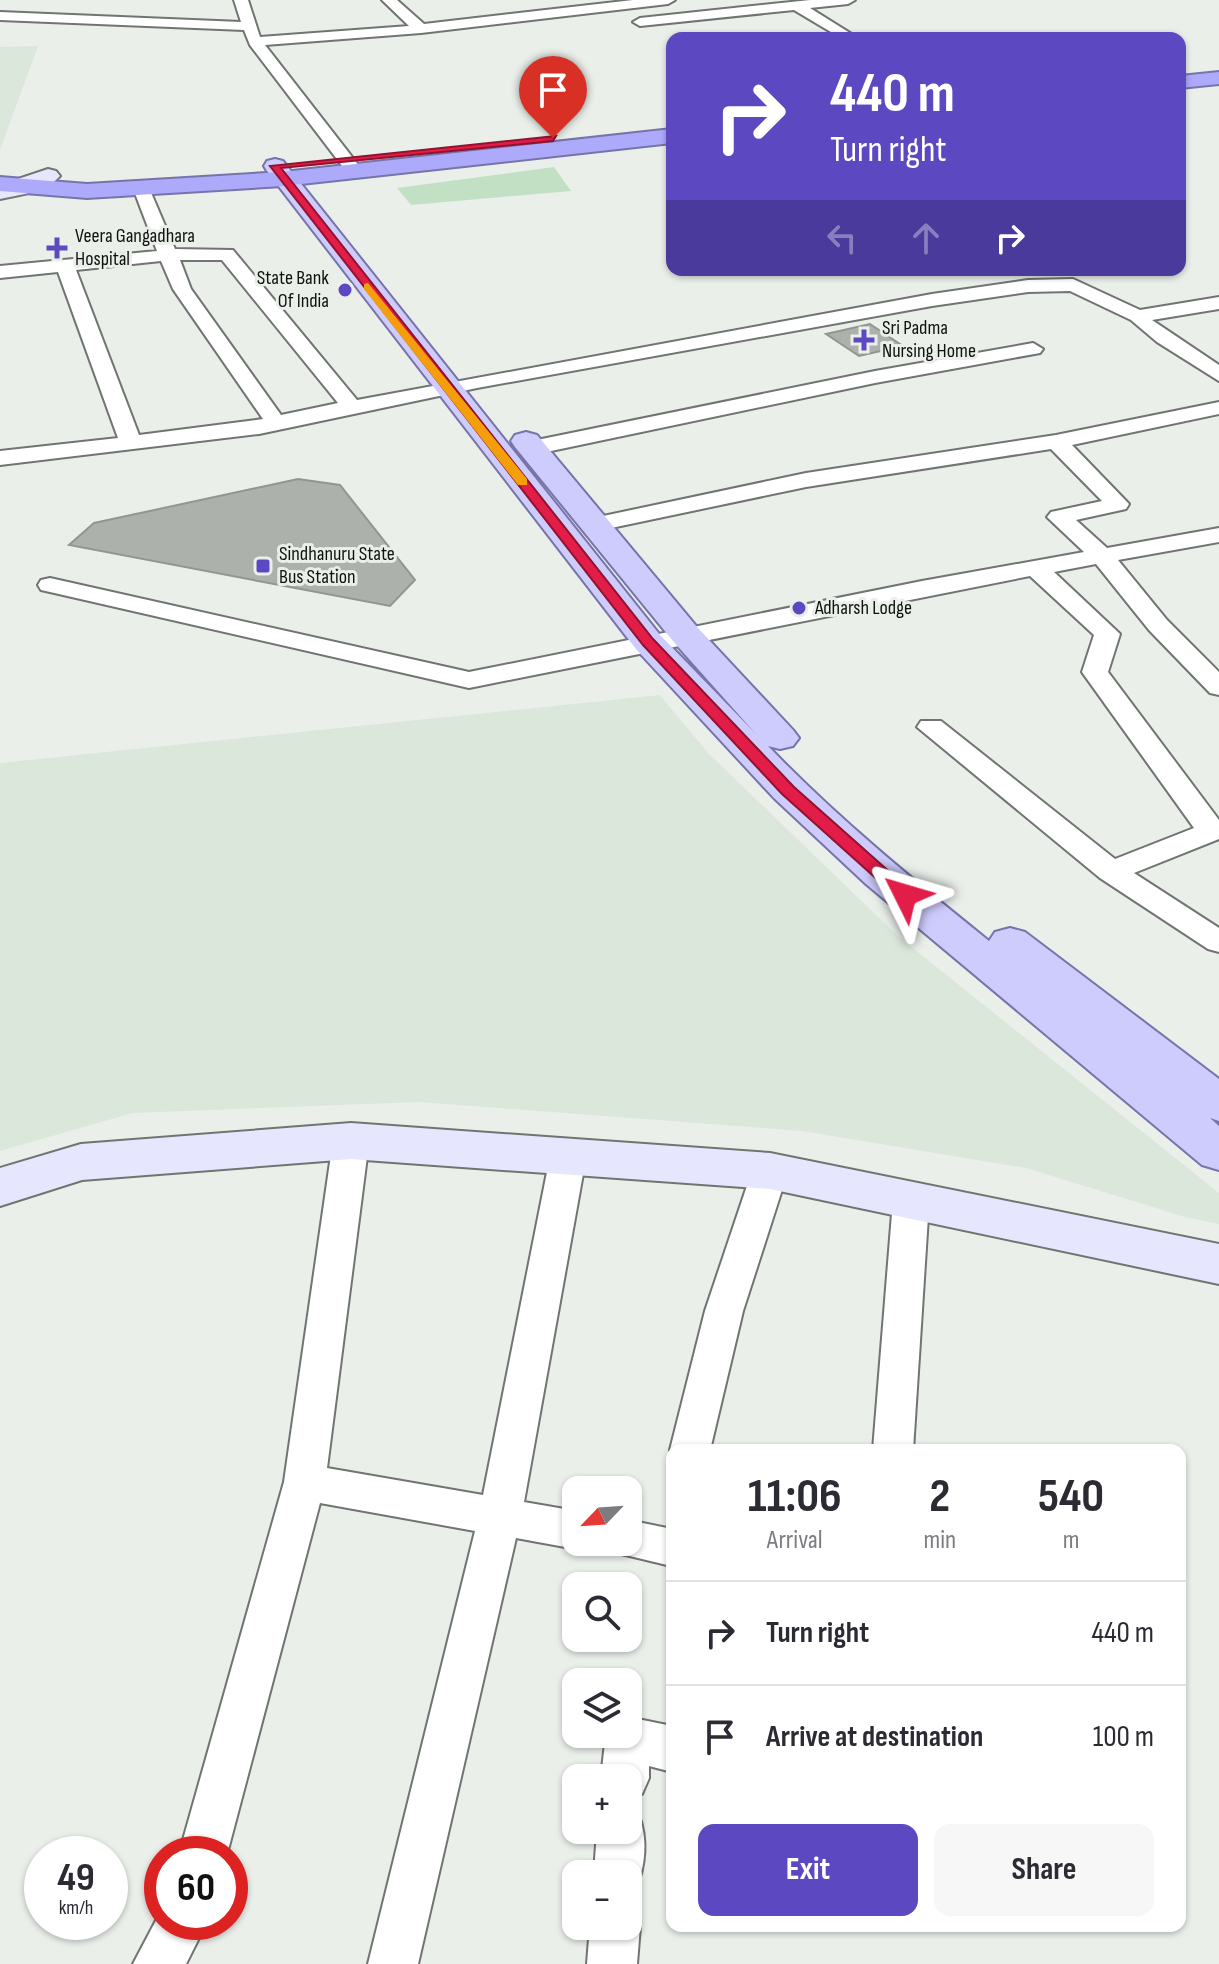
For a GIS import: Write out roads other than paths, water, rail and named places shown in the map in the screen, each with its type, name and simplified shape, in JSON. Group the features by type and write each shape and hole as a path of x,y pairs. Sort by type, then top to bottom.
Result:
{"highway":[{"path":"1186,73 1219,70"},
{"path":"1186,81 1219,78"},
{"path":"350,165 666,127"},
{"path":"0,184 87,191 141,188 350,165 666,137"},
{"path":"0,170 48,176 292,171"}],"main road":[{"path":"292,171 438,333"},
{"path":"292,171 461,375 788,790 881,875 1219,1152"},
{"path":"461,375 501,411 597,524 666,638 854,818 1219,1104"}],"street":[{"path":"241,0 255,42 350,165"},
{"path":"389,0 421,29"},
{"path":"255,42 421,29 601,4 668,0"},
{"path":"627,23 848,0"},
{"path":"148,6 156,13 190,17 183,24"},
{"path":"799,7 841,32"},
{"path":"0,16 249,26"},
{"path":"0,192 26,186 48,176"},
{"path":"141,188 182,289 276,422"},
{"path":"0,272 167,255 227,254 351,406"},
{"path":"66,267 130,441"},
{"path":"0,458 5,460 130,441 259,428 461,375 1028,286 1073,285 1138,316 1145,325 1196,356 1219,375"},
{"path":"1138,316 1219,303"},
{"path":"532,448 875,377 1033,349"},
{"path":"1196,356 1219,353"},
{"path":"597,524 806,480 1056,442 1219,408"},
{"path":"1056,442 1118,504 1059,517 1101,555 1158,625 1219,687"},
{"path":"50,585 469,680 666,638 1219,535"},
{"path":"1036,568 1107,634 1095,672 1215,830 1111,871"},
{"path":"931,727 1111,871 1219,942"},
{"path":"208,1836 305,1482 351,1141"},
{"path":"0,1187 81,1162 351,1141 770,1171 1219,1264"},
{"path":"393,1964 500,1516 568,1157"},
{"path":"691,1444 724,1311 770,1171"},
{"path":"893,1444 911,1201"},
{"path":"305,1482 562,1527"},
{"path":"626,1764 627,1739 666,1748"},
{"path":"158,1964 172,1940"},
{"path":"612,1964 614,1940"}],"place":[{"name":"Veera Gangadhara Hospital","path":"57,248"},
{"name":"State Bank Of India","path":"345,290"},
{"name":"Sri Padma Nursing Home","path":"864,340"},
{"name":"Sindhanuru State Bus Station","path":"263,566"},
{"name":"Adharsh Lodge","path":"799,608"}]}
